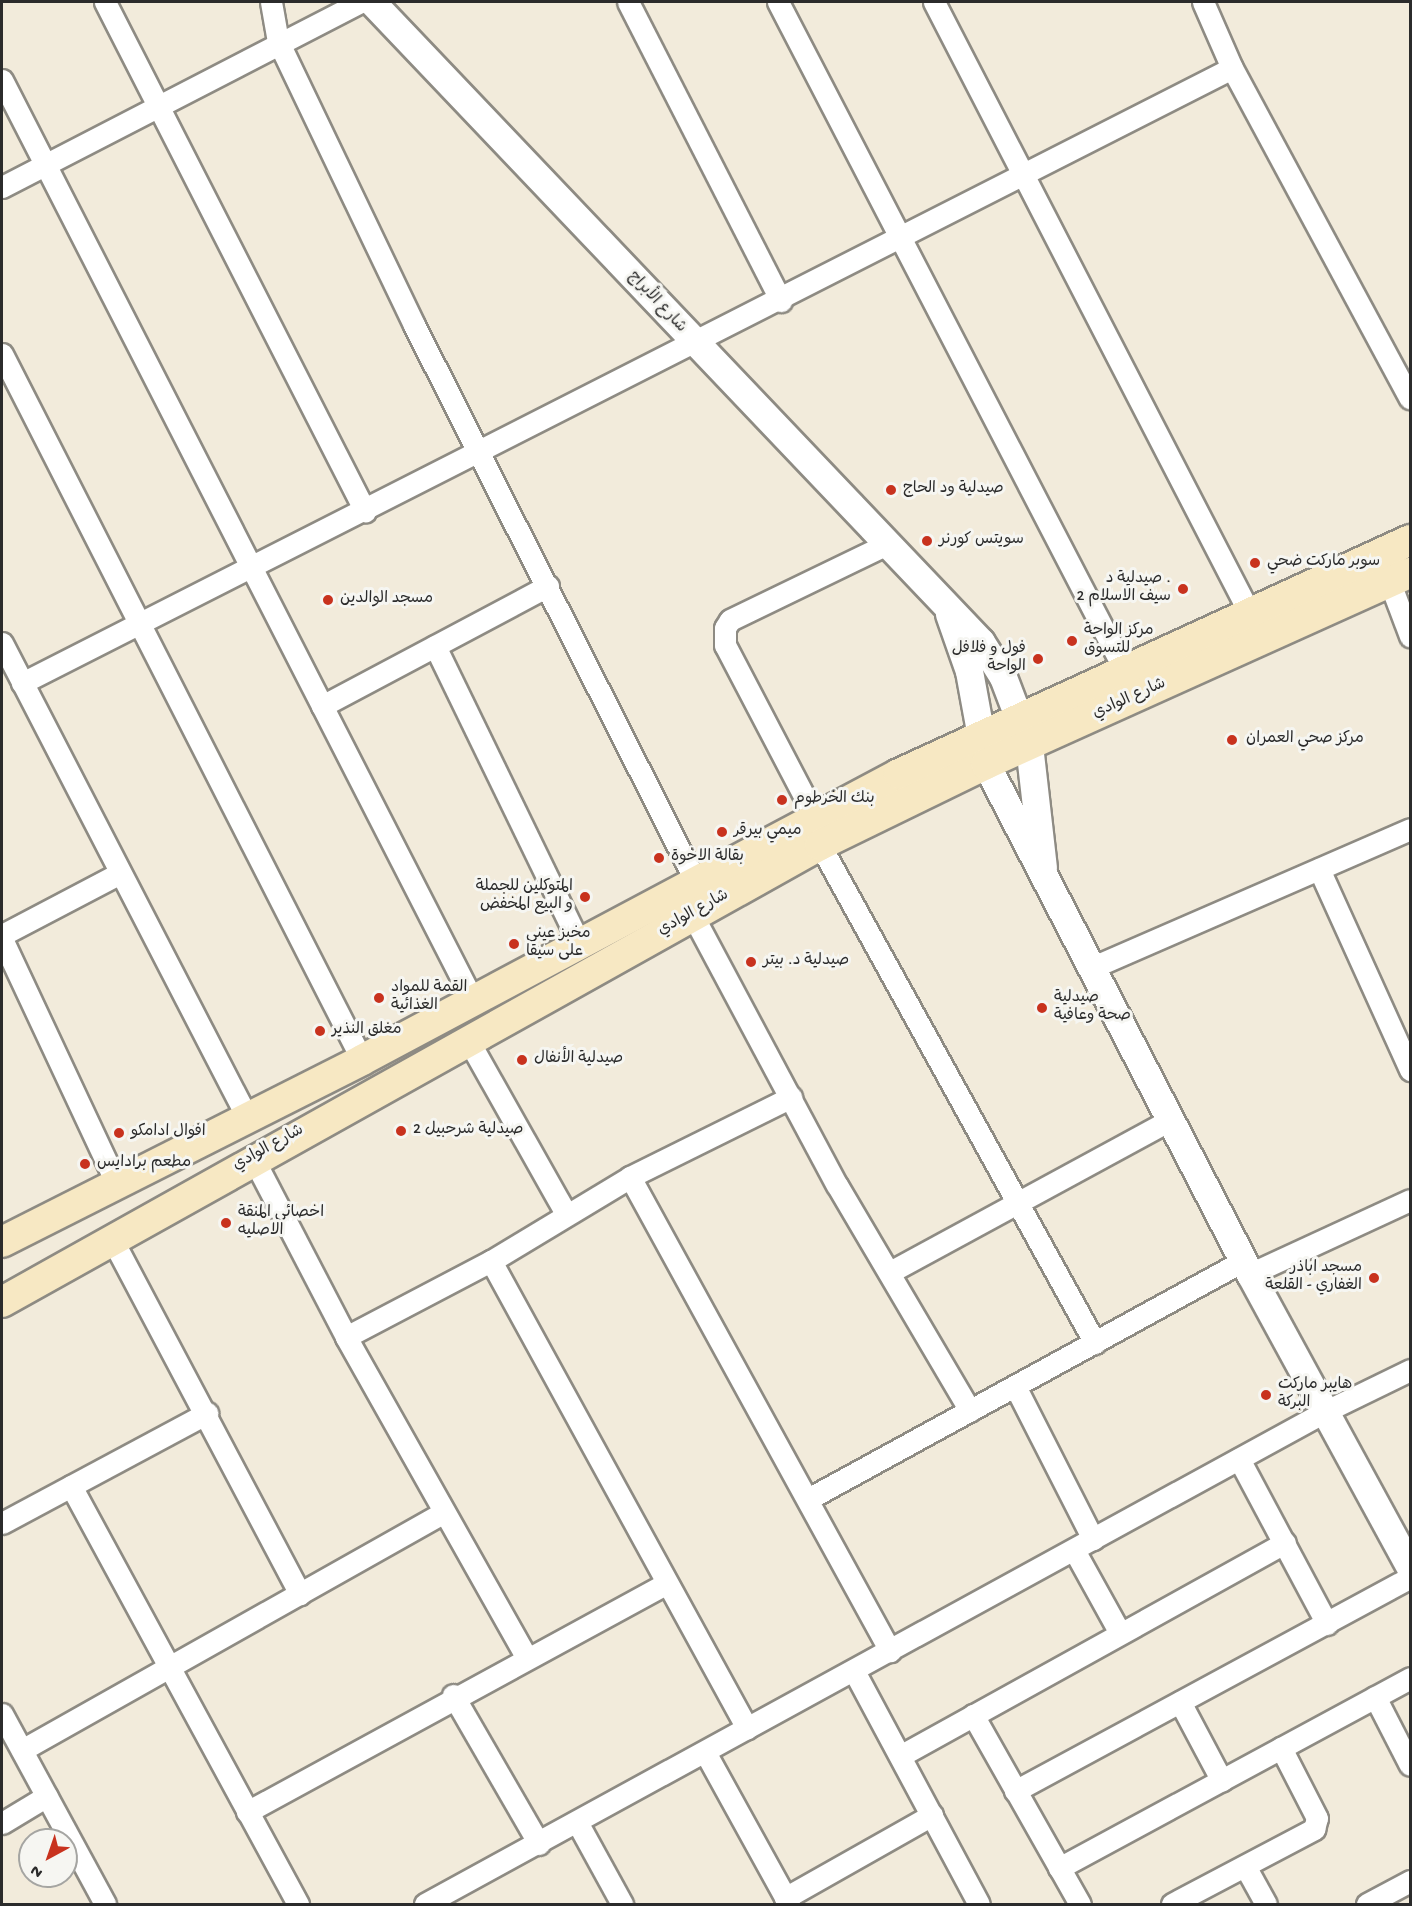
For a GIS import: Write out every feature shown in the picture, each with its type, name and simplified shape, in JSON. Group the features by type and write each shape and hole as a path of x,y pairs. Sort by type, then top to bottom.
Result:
{"main road":[{"name":"شارع الوادي","path":"1024,731 1124,669 1410,540"},
{"name":"شارع الوادي","path":"2,1242 362,1060 696,882 818,831 1024,731 1400,578"},
{"name":"شارع الوادي","path":"2,1302 253,1158 692,914 818,831"}],"street":[{"path":"105,2 365,511"},
{"path":"271,2 278,41 480,453 696,882"},
{"path":"2,187 278,41 361,2"},
{"name":"شارع الأبراج","path":"372,2 885,545 944,602 993,658 1024,731 1043,867"},
{"path":"628,2 781,301"},
{"path":"778,2 1124,669"},
{"path":"934,2 1249,612"},
{"path":"1203,2 1232,68 1410,398"},
{"path":"22,683 696,345 1232,68"},
{"path":"2,80 473,1001"},
{"path":"2,354 362,1060"},
{"path":"885,545 730,620 725,628 725,645 818,831 1017,1203 1095,1343"},
{"path":"1400,578 1410,636"},
{"path":"322,706 548,586"},
{"path":"944,602 969,671 982,750 1043,867 1091,968 1246,1268 1410,1567"},
{"path":"2,643 118,874 248,1119"},
{"path":"435,646 580,944"},
{"path":"1091,968 1410,829"},
{"path":"1319,869 1410,1070"},
{"path":"117,1185 2,937 118,874"},
{"path":"692,914 791,1097 970,1411"},
{"path":"467,1038 565,1212"},
{"path":"346,1337 491,1261 565,1212 791,1097"},
{"path":"890,1272 1170,1120"},
{"path":"253,1158 346,1337 526,1656"},
{"path":"630,1177 890,1651"},
{"path":"808,1499 1095,1343 1246,1268 1410,1200"},
{"path":"112,1239 207,1413 300,1594"},
{"path":"491,1261 747,1728"},
{"path":"438,1902 577,1822 1324,1412 1410,1370"},
{"path":"1015,1386 1093,1539"},
{"path":"2,1523 207,1413"},
{"path":"1239,1459 1327,1624"},
{"path":"70,1486 298,1905"},
{"path":"22,1750 444,1512"},
{"path":"900,1756 1285,1543"},
{"path":"1074,1550 1120,1633"},
{"path":"1015,1791 1410,1577"},
{"path":"247,1812 453,1695 667,1583"},
{"path":"854,1671 979,1905"},
{"path":"1059,1868 1410,1678"},
{"path":"453,1695 539,1844"},
{"path":"1375,1697 1410,1765"},
{"path":"1180,1702 1222,1781"},
{"path":"2,1714 105,1905"},
{"path":"973,1715 1080,1905"},
{"path":"1172,1905 1317,1824 1281,1749"},
{"path":"705,1752 787,1901 932,1815"},
{"path":"2,1823 47,1796"},
{"path":"577,1822 622,1905"},
{"path":"1245,1866 1266,1905"},
{"path":"1367,1905 1410,1881"}],"place":[{"name":"صيدلية ود الحاج","path":"891,490"},
{"name":"سويتس كورنر","path":"927,541"},
{"name":"سوبر ماركت ضحي","path":"1255,563"},
{"name":"صيدلية د . سيف الاسلام 2","path":"1183,589"},
{"name":"مسجد الوالدين","path":"328,600"},
{"name":"مركز الواحة للتسوق","path":"1072,641"},
{"name":"فول و فلافل الواحة","path":"1038,659"},
{"name":"مركز صحي العمران","path":"1232,740"},
{"name":"بنك الخرطوم","path":"782,800"},
{"name":"ميمي بيرقر","path":"722,832"},
{"name":"بقالة الاخوة","path":"659,858"},
{"name":"المتوكلين للجملة و البيع المخفض","path":"585,897"},
{"name":"مخبز عيني على سيقا","path":"514,944"},
{"name":"صيدلية د. بيتر","path":"751,962"},
{"name":"القمة للمواد الغذائية","path":"379,998"},
{"name":"صيدلية صحة وعافية","path":"1042,1008"},
{"name":"مغلق النذير","path":"320,1031"},
{"name":"صيدلية الأنفال","path":"522,1060"},
{"name":"صيدلية شرحبيل 2","path":"401,1131"},
{"name":"افوال ادامكو","path":"119,1133"},
{"name":"مطعم برادايس","path":"85,1164"},
{"name":"اخصائي المنقة الاصليه","path":"226,1223"},
{"name":"مسجد اباذر الغفاري - القلعة","path":"1374,1278"},
{"name":"هايبر ماركت البركة","path":"1266,1395"}]}
